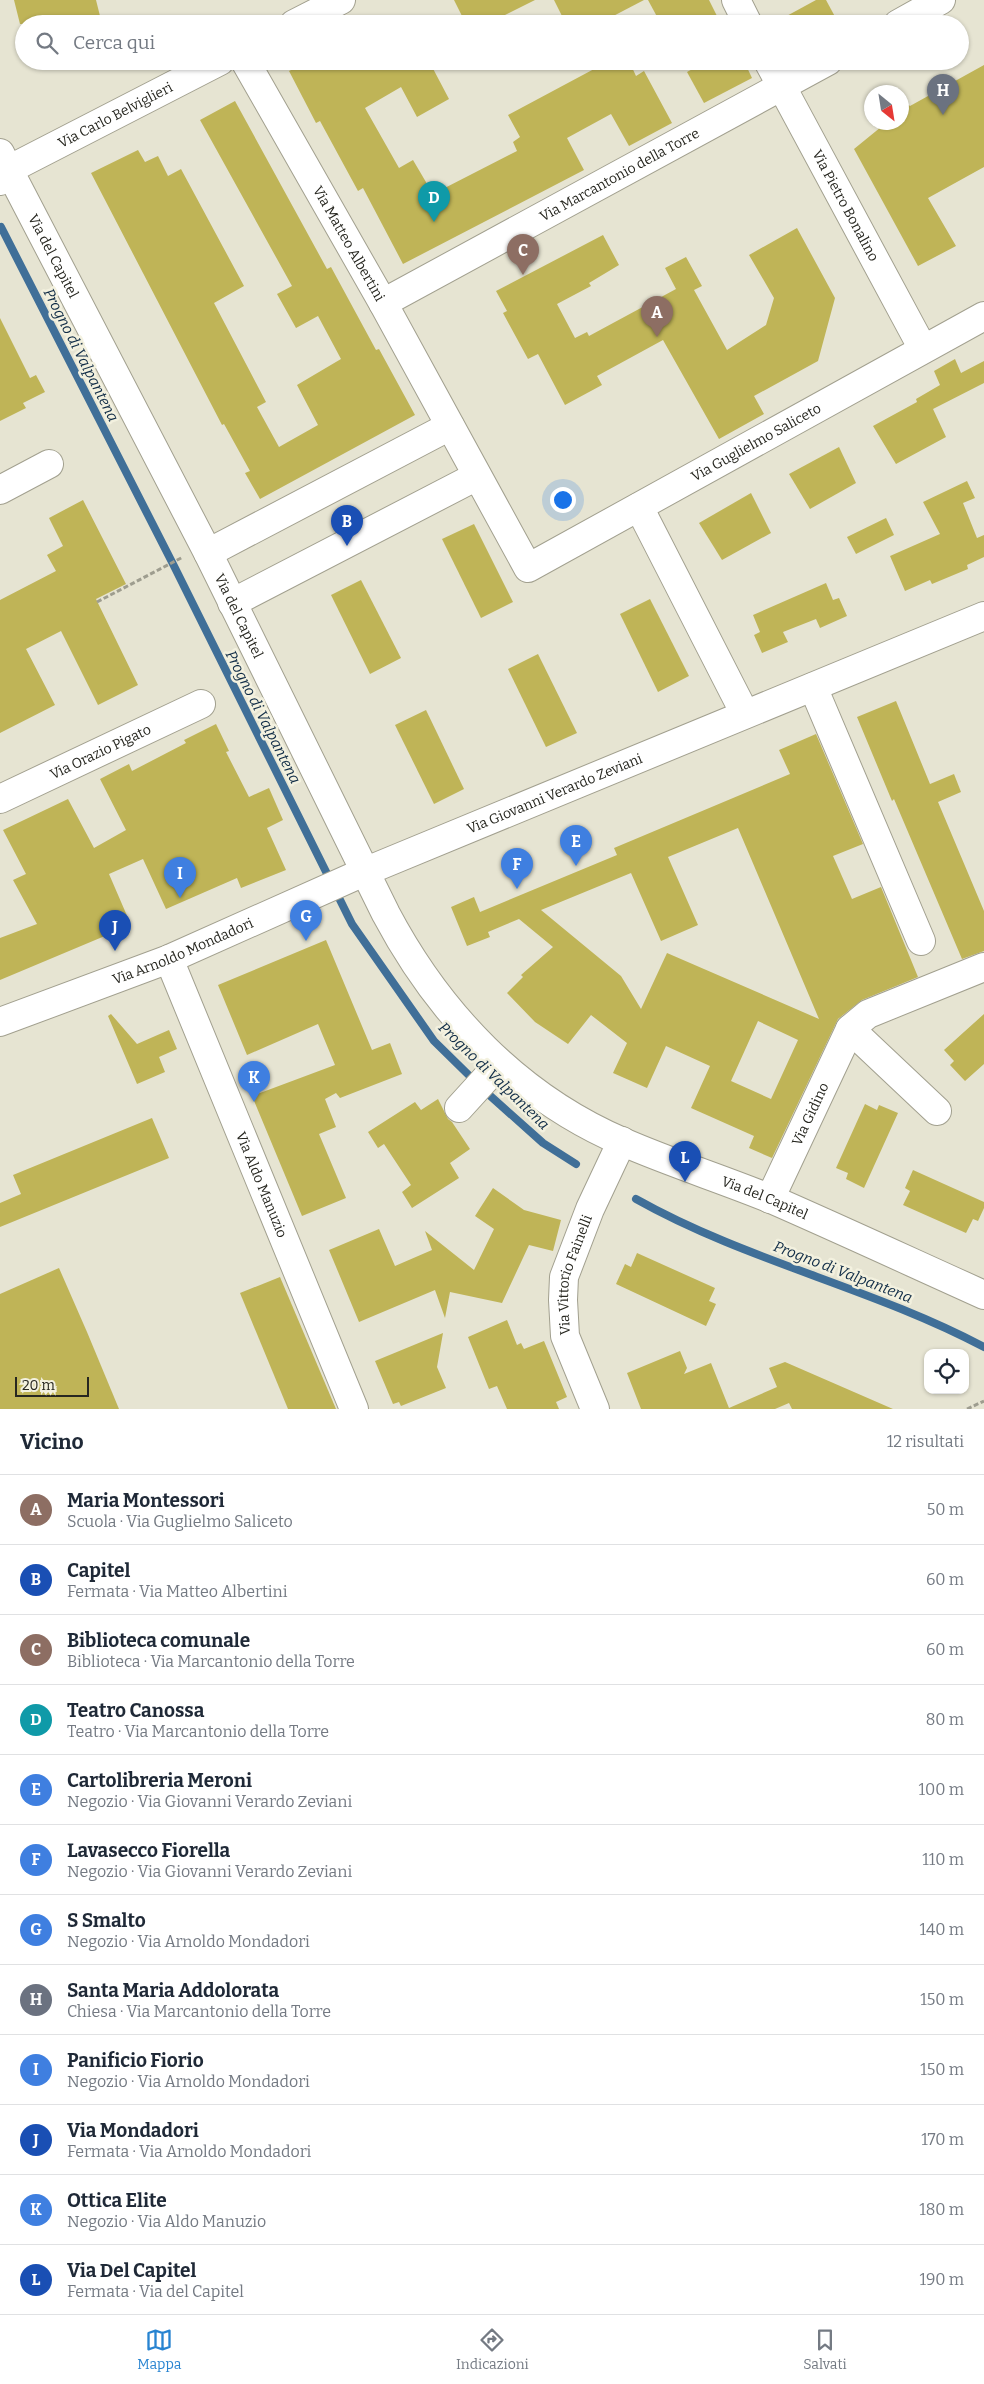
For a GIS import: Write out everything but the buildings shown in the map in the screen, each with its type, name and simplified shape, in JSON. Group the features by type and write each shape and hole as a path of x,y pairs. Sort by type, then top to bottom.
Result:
{"street":[{"path":"312,15 341,0"},
{"path":"736,0 744,15"},
{"path":"914,15 941,0"},
{"name":"Via Carlo Belviglieri","path":"3,168 202,70"},
{"name":"Via Matteo Albertini","path":"250,70 383,303 528,568"},
{"name":"Via Pietro Bonalino","path":"773,70 923,349"},
{"name":"Via Marcantonio della Torre","path":"383,303 812,70"},
{"name":"Via del Capitel","path":"3,168 196,555 232,603 357,875 390,922 419,970 492,1072 622,1141 770,1199 984,1295"},
{"name":"Via Guglielmo Saliceto","path":"528,568 984,316"},
{"path":"196,555 450,426"},
{"path":"0,490 49,464"},
{"path":"232,603 477,476"},
{"path":"638,507 745,714"},
{"name":"Via Giovanni Verardo Zeviani","path":"357,875 984,616"},
{"path":"813,687 921,941"},
{"name":"Via Orazio Pigato","path":"0,799 201,704"},
{"name":"Via Arnoldo Mondadori","path":"0,1022 169,958 357,875"},
{"name":"Via Aldo Manuzio","path":"169,958 354,1409"},
{"name":"Via Gidino","path":"770,1199 850,1029 868,1014 984,967"},
{"path":"850,1029 937,1111"},
{"path":"459,1108 492,1072"},
{"name":"Via Vittorio Fainelli","path":"595,1409 565,1336 564,1278 590,1209 622,1141"}],"path":[{"path":"97,602 196,555"},
{"path":"967,1409 984,1402"}],"waterway":[{"name":"Progno di Valpantena","path":"1,227 174,566 352,924 434,1041 487,1093 543,1143 576,1164"},
{"name":"Progno di Valpantena","path":"636,1199 678,1221 721,1240 898,1308 942,1326 984,1347"}],"place":[{"name":"Santa Maria Addolorata","path":"943,115"},
{"name":"Teatro Canossa","path":"434,222"},
{"name":"Biblioteca comunale","path":"523,275"},
{"name":"Maria Montessori","path":"657,337"},
{"name":"Capitel","path":"347,546"},
{"name":"Cartolibreria Meroni","path":"576,866"},
{"name":"Lavasecco Fiorella","path":"517,889"},
{"name":"Panificio Fiorio","path":"180,898"},
{"name":"S Smalto","path":"306,941"},
{"name":"Via Mondadori","path":"115,951"},
{"name":"Ottica Elite","path":"254,1102"},
{"name":"Via Del Capitel","path":"685,1182"}]}
